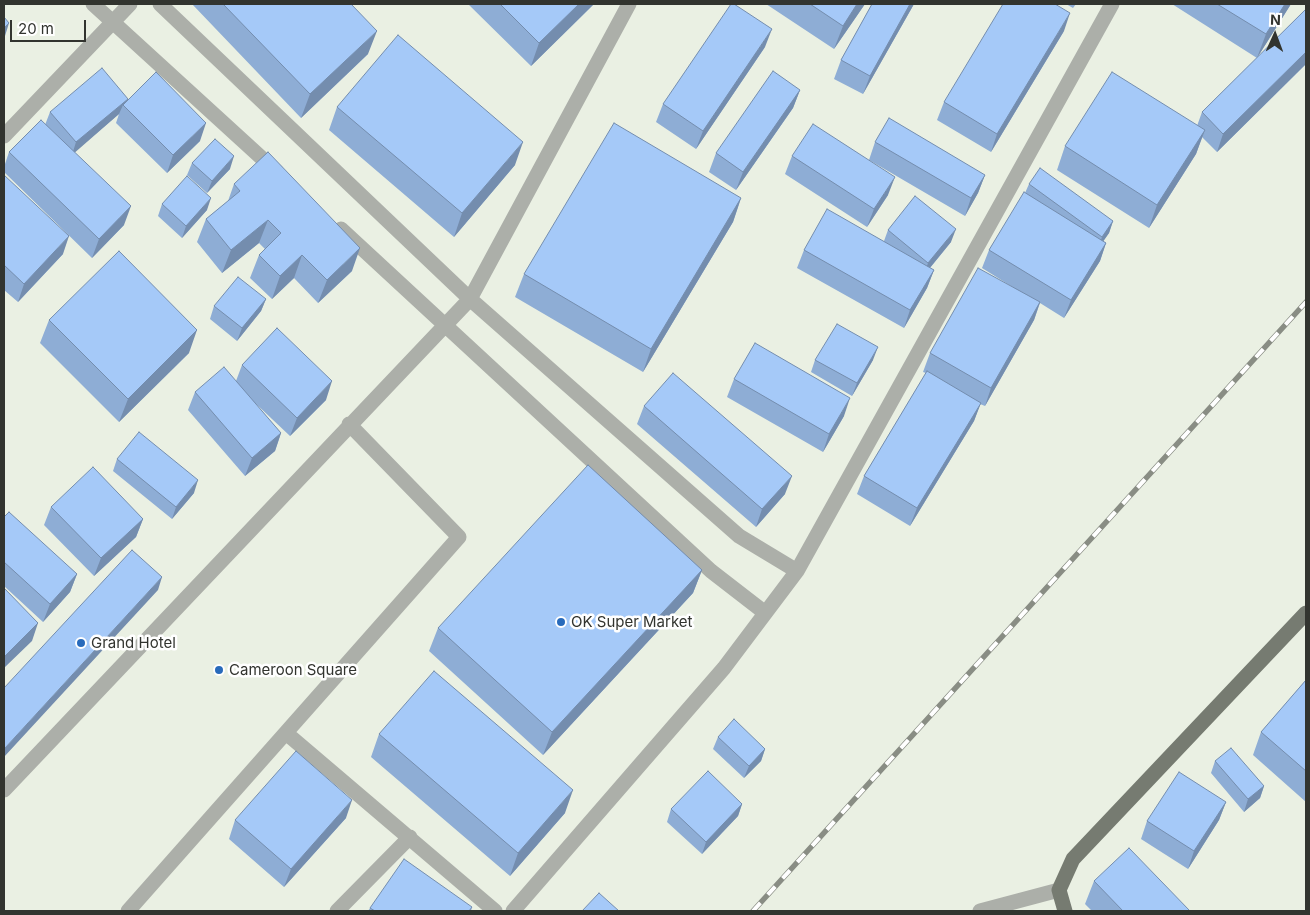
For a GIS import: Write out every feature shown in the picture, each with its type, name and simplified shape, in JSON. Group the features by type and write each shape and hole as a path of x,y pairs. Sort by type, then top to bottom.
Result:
{"main road":[{"path":"1065,911 1059,890 1073,859 1306,613"}],"street":[{"path":"93,4 290,184"},
{"path":"4,136 130,4"},
{"path":"160,4 470,299 739,536 797,571"},
{"path":"4,790 349,424 470,299 629,4"},
{"path":"513,911 724,668 764,612 797,571 1112,4"},
{"path":"327,217 711,571 764,612"},
{"path":"128,911 459,537 349,424"},
{"path":"286,733 495,911"},
{"path":"337,911 410,837"},
{"path":"980,911 1059,890"}],"building":[{"path":"223,4 351,4 377,31 310,94"},
{"path":"500,4 579,4 539,43"},
{"path":"731,4 734,4 772,29 703,131 663,104"},
{"path":"810,4 857,4 843,26"},
{"path":"872,4 910,4 870,76 841,60"},
{"path":"1003,4 1055,4 1070,13 997,134 944,102"},
{"path":"1217,4 1285,4 1266,34"},
{"path":"1306,9 1306,52 1223,134 1202,112"},
{"path":"4,17 9,23 4,28"},
{"path":"398,35 523,142 462,213 337,107"},
{"path":"102,68 128,99 76,142 50,112"},
{"path":"773,71 800,90 743,172 716,153"},
{"path":"156,72 206,123 173,155 123,105"},
{"path":"1112,72 1205,130 1157,205 1065,146"},
{"path":"889,118 985,175 971,198 875,142"},
{"path":"41,120 131,206 99,239 9,152"},
{"path":"614,123 741,198 651,349 524,274"},
{"path":"813,124 895,177 874,209 792,156"},
{"path":"215,139 234,156 212,181 192,163"},
{"path":"268,152 360,248 327,280 302,255 280,276 259,255 281,233 268,220 231,250 206,219 240,191 234,184"},
{"path":"1040,168 1113,221 1102,237 1029,184"},
{"path":"4,175 69,236 24,284 4,265"},
{"path":"187,176 211,198 186,226 162,204"},
{"path":"1024,192 1106,243 1071,300 989,250"},
{"path":"915,196 956,229 928,263 888,230"},
{"path":"827,209 934,270 910,310 804,250"},
{"path":"119,251 197,330 128,399 49,320"},
{"path":"978,268 1040,302 991,388 930,353"},
{"path":"238,277 266,299 242,328 214,306"},
{"path":"837,324 878,347 857,383 815,360"},
{"path":"277,328 332,381 297,418 242,365"},
{"path":"755,343 850,398 829,434 734,379"},
{"path":"224,367 281,433 252,458 195,392"},
{"path":"927,371 981,403 917,508 864,476"},
{"path":"673,373 792,476 762,509 644,406"},
{"path":"139,432 198,480 176,507 117,459"},
{"name":"OK Super Market","path":"588,465 702,570 552,732 438,628"},
{"path":"93,467 143,519 101,558 51,507"},
{"path":"9,512 77,574 50,604 4,562 4,517"},
{"name":"Grand Hotel","path":"132,550 162,577 5,748 4,688"},
{"path":"4,588 38,623 4,657"},
{"path":"434,671 573,790 518,853 379,734"},
{"path":"1306,680 1306,771 1261,732"},
{"path":"734,719 765,749 749,766 718,737"},
{"path":"1231,748 1264,786 1248,799 1215,761"},
{"path":"296,751 352,800 291,869 235,820"},
{"path":"708,771 742,804 706,842 671,809"},
{"path":"1179,772 1226,802 1194,851 1147,821"},
{"path":"1129,848 1190,911 1123,911 1094,881"},
{"path":"404,859 472,907 469,911 375,911 370,908"},
{"path":"599,893 619,911 582,911"}],"railway":[{"path":"753,911 1306,302"}],"place":[{"name":"OK Super Market","path":"561,622"},
{"name":"Grand Hotel","path":"81,643"},
{"name":"Cameroon Square","path":"219,670"}]}
